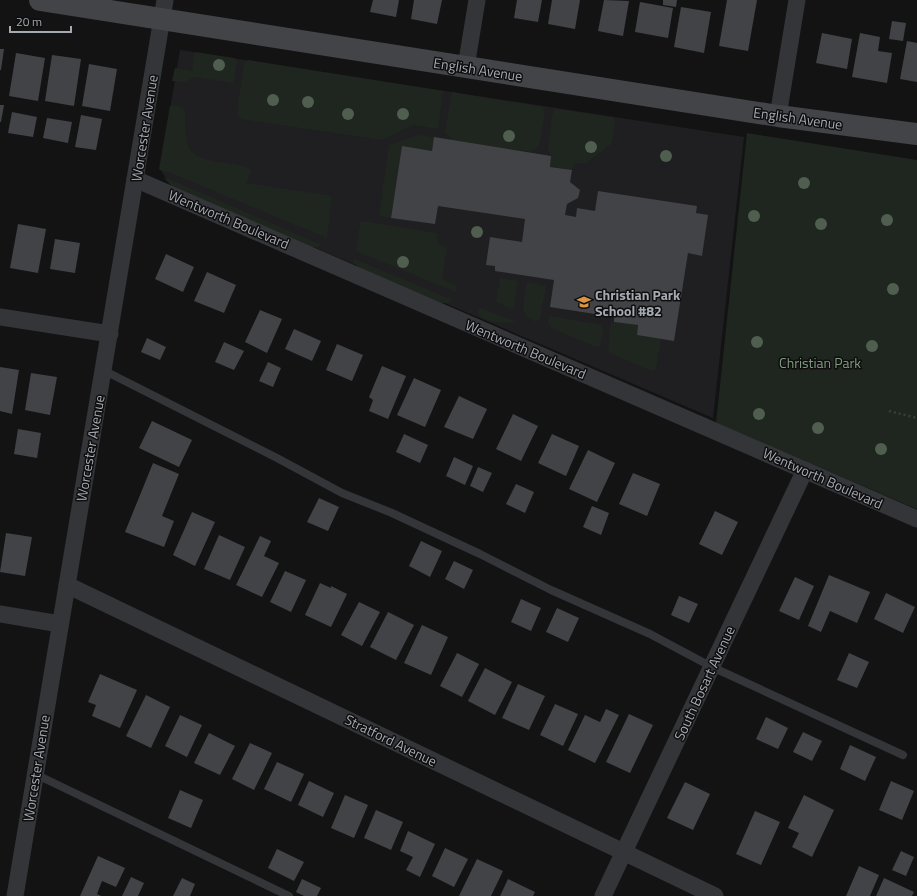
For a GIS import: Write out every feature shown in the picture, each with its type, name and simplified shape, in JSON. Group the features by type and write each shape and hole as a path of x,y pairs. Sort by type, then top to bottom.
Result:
{"main road":[{"name":"English Avenue","path":"40,0 163,10 466,67 778,116 917,134"}],"street":[{"path":"466,67 477,0"},
{"path":"778,116 797,0"},
{"name":"Worcester Avenue","path":"15,896 163,10"},
{"name":"Wentworth Boulevard","path":"135,179 917,519"},
{"path":"0,317 110,334"},
{"name":"South Bosart Avenue","path":"603,896 805,470"},
{"name":"Stratford Avenue","path":"67,585 715,896"},
{"path":"0,614 60,624"}],"lane":[{"path":"103,370 277,458 342,493 392,513 480,554 551,590 650,634 712,667 903,755"},
{"path":"35,774 289,896"}],"path":[{"path":"889,411 917,418"}],"shaded area":[{"name":"Christian Park School #82","path":"180,50 744,137 713,418 171,186 160,169"}],"green space":[{"path":"195,52 234,58 237,62 233,83 194,77 186,82 172,81 175,68 192,71"},
{"path":"248,60 443,91 438,129 413,125 382,140 241,119 237,113 244,64"},
{"path":"452,92 542,107 545,112 539,146 531,152 452,140 445,132"},
{"path":"173,105 181,107 185,111 187,143 195,154 212,161 238,165 250,169 251,172 246,183 327,195 332,198 327,238 159,169 170,106"},
{"path":"557,109 612,117 615,121 612,143 585,164 574,163 572,170 550,167 551,156 548,148 553,111"},
{"name":"Christian Park","path":"747,133 917,160 917,509 716,423"},
{"path":"418,135 434,137 432,151 402,146 391,218 379,216 389,145"},
{"path":"164,178 322,245 309,247 173,187"},
{"path":"363,221 437,233 437,242 440,245 447,246 442,279 455,285 457,287 456,292 356,251 360,223"},
{"path":"354,259 453,300 448,303 441,303 362,270 354,263"},
{"path":"500,278 518,281 514,307 511,309 496,302"},
{"path":"527,282 546,286 540,319 536,322 526,316 523,310"},
{"path":"478,307 517,322 493,322 479,316"},
{"path":"549,316 601,325 603,329 600,346 595,347 552,328 548,322"},
{"path":"611,322 638,325 637,335 661,339 656,369 651,371 610,353 608,349"}],"building":[{"path":"373,0 399,0 396,17 370,12"},
{"path":"414,0 442,0 437,24 411,19"},
{"path":"517,0 542,0 538,22 514,18"},
{"path":"552,0 580,0 575,29 548,24"},
{"path":"604,0 629,1 623,36 598,31"},
{"path":"663,0 677,0 676,7 663,5"},
{"path":"727,0 757,0 748,51 719,46"},
{"path":"640,2 673,8 668,38 635,32"},
{"path":"681,7 711,12 704,53 674,47"},
{"path":"892,21 906,23 903,41 889,39"},
{"path":"822,33 852,39 847,69 816,63"},
{"path":"860,33 880,37 878,51 892,53 887,83 852,77"},
{"path":"907,41 917,43 917,82 900,79"},
{"path":"0,49 4,49 1,70 0,70"},
{"path":"16,53 45,58 38,101 9,96"},
{"path":"52,55 81,59 74,106 45,101"},
{"path":"89,64 117,69 110,111 82,106"},
{"path":"0,105 4,105 1,122 0,122"},
{"path":"12,112 37,117 33,137 8,133"},
{"path":"81,115 102,119 96,150 75,147"},
{"path":"47,118 72,122 68,143 43,138"},
{"path":"434,137 551,156 550,167 572,170 570,182 580,190 578,198 567,204 565,215 576,217 577,208 595,211 598,191 697,206 696,213 708,215 702,256 688,253 674,341 637,335 638,325 614,322 614,317 550,307 554,280 495,271 495,266 486,265 490,237 522,242 525,219 438,206 435,224 391,218 402,146 432,151"},
{"path":"18,224 46,229 38,273 10,268"},
{"path":"55,239 80,243 75,273 50,269"},
{"path":"166,254 194,267 183,292 155,279"},
{"path":"207,272 236,285 224,313 194,301"},
{"path":"260,310 282,319 267,353 245,342"},
{"path":"294,329 321,341 312,361 285,349"},
{"path":"147,338 166,347 160,360 141,352"},
{"path":"224,342 244,351 234,370 215,362"},
{"path":"337,344 363,355 352,381 326,370"},
{"path":"268,362 281,368 273,387 259,381"},
{"path":"382,366 406,376 388,419 369,411 373,400 369,397"},
{"path":"0,367 19,370 12,414 0,411"},
{"path":"31,373 57,377 50,415 25,410"},
{"path":"414,378 441,390 425,427 397,415"},
{"path":"459,396 487,409 473,439 444,427"},
{"path":"513,414 538,426 521,461 496,449"},
{"path":"152,421 192,440 179,467 139,448"},
{"path":"18,429 41,433 37,458 14,454"},
{"path":"404,434 428,445 420,463 396,452"},
{"path":"552,434 579,446 566,476 538,463"},
{"path":"588,450 615,463 597,502 569,489"},
{"path":"454,457 473,466 465,485 446,476"},
{"path":"153,463 179,474 162,516 174,521 164,547 125,532"},
{"path":"478,467 492,473 483,492 470,486"},
{"path":"633,473 660,484 647,516 619,504"},
{"path":"516,484 534,492 525,513 506,504"},
{"path":"319,498 339,507 328,531 307,522"},
{"path":"592,506 609,513 601,535 583,527"},
{"path":"715,511 738,522 722,555 699,544"},
{"path":"192,512 215,522 195,566 173,555"},
{"path":"6,533 32,537 25,576 0,572"},
{"path":"219,535 245,547 230,580 204,569"},
{"path":"260,536 271,541 264,556 279,563 262,597 236,585"},
{"path":"421,541 442,551 430,577 409,566"},
{"path":"454,561 473,570 464,589 445,579"},
{"path":"285,571 306,580 291,612 270,602"},
{"path":"829,575 870,592 857,623 830,611 821,632 808,626"},
{"path":"795,577 814,586 799,620 779,611"},
{"path":"320,583 331,588 331,586 347,594 331,627 305,615"},
{"path":"886,593 915,607 903,633 874,619"},
{"path":"679,596 698,604 689,623 671,615"},
{"path":"521,599 541,608 531,631 511,622"},
{"path":"359,602 380,612 362,646 341,635"},
{"path":"557,608 579,618 568,642 546,632"},
{"path":"388,612 414,625 396,660 370,647"},
{"path":"422,625 448,637 431,675 404,663"},
{"path":"457,653 479,664 462,697 440,686"},
{"path":"849,653 869,662 857,688 837,680"},
{"path":"485,668 512,682 495,715 468,701"},
{"path":"100,674 137,690 120,728 92,716 96,705 88,702"},
{"path":"518,684 545,696 529,730 502,718"},
{"path":"146,695 170,707 151,748 126,736"},
{"path":"555,704 578,714 563,746 540,735"},
{"path":"606,709 619,715 595,763 568,750 585,715 600,722"},
{"path":"629,714 653,725 630,773 606,762"},
{"path":"180,715 202,725 187,757 165,746"},
{"path":"766,717 788,728 778,749 756,739"},
{"path":"803,732 822,741 812,761 793,752"},
{"path":"209,733 235,746 220,775 194,763"},
{"path":"250,743 272,753 254,790 232,779"},
{"path":"850,745 876,757 865,781 840,769"},
{"path":"277,762 304,774 291,802 264,789"},
{"path":"309,781 334,793 323,817 298,805"},
{"path":"891,781 914,791 902,820 879,810"},
{"path":"685,782 710,794 693,830 667,818"},
{"path":"180,790 203,800 191,828 168,818"},
{"path":"345,795 368,805 354,838 331,828"},
{"path":"804,795 834,810 812,857 792,847 799,833 788,828"},
{"path":"376,810 403,822 391,850 364,838"},
{"path":"755,811 780,822 761,865 736,854"},
{"path":"408,831 435,844 420,877 406,870 413,857 400,851"},
{"path":"445,848 468,859 454,887 432,876"},
{"path":"277,849 304,862 294,881 268,868"},
{"path":"901,851 914,857 906,876 892,870"},
{"path":"98,856 125,868 116,887 102,881 97,894 101,896 80,896"},
{"path":"477,859 503,871 491,896 459,896"},
{"path":"859,866 879,875 870,896 846,896"},
{"path":"131,877 144,883 138,896 122,896"},
{"path":"182,878 195,884 190,896 173,896"},
{"path":"884,878 914,892 912,896 876,896"},
{"path":"302,879 321,888 317,896 304,896 296,892"},
{"path":"508,879 535,892 533,896 500,896"}],"place":[{"name":"Christian Park School #82","path":"584,302"}]}
